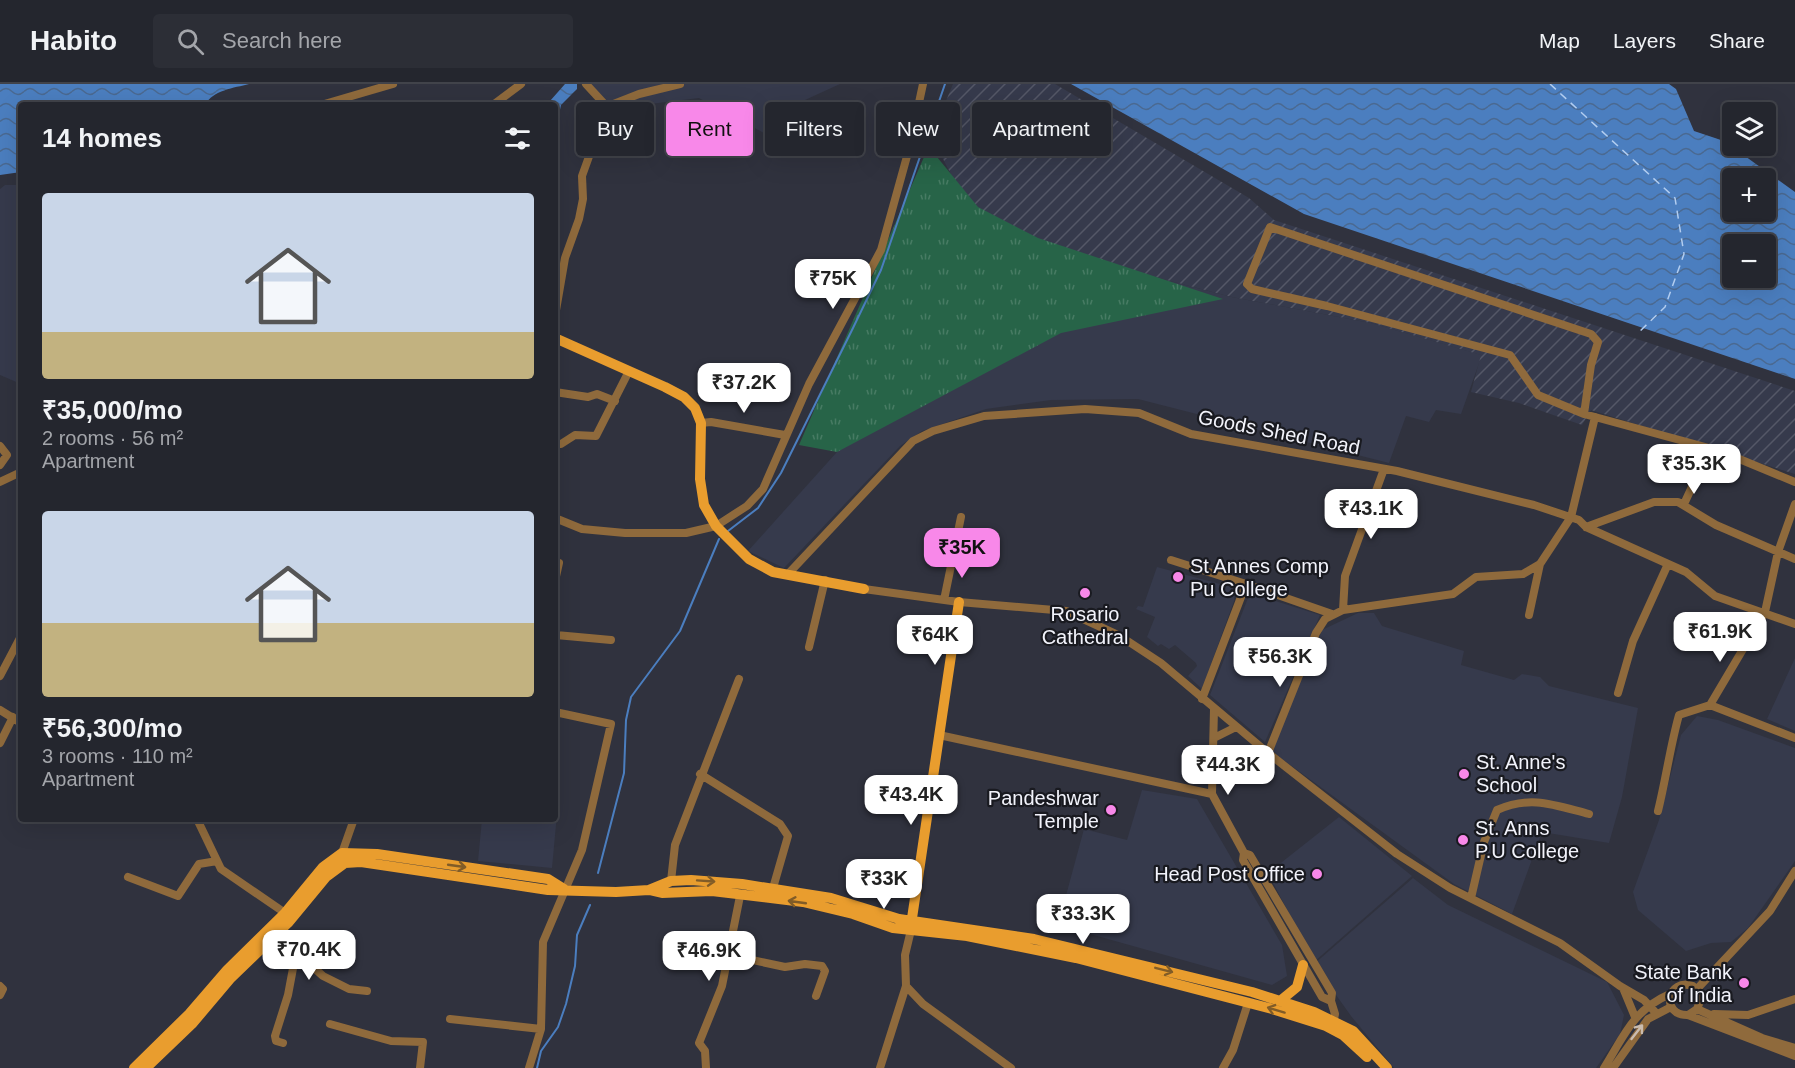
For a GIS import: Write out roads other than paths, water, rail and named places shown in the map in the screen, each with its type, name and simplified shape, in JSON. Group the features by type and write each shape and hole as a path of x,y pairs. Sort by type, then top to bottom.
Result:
{"main road":[{"path":"558,339 684,398 695,408 701,423 700,479 704,505 716,526 749,559 773,572 789,573 864,589"},
{"path":"911,925 959,602"},
{"path":"146,1068 192,1024 230,979 271,939 323,867 343,858 377,854 548,879 564,889 599,893 649,890 662,893 696,890 829,908 893,928 911,925"},
{"path":"649,890 671,881 742,884 773,888 831,898 911,925 1034,939 1089,951 1280,1001 1334,1025 1378,1068"},
{"path":"740,896 742,884"},
{"path":"134,1068 189,1014 227,970 289,916"},
{"path":"958,931 1076,958 1353,1031 1387,1068"},
{"path":"1280,1001 1297,987 1304,965"}],"street":[{"path":"331,102 393,84"},
{"path":"497,102 521,84"},
{"path":"586,84 603,102"},
{"path":"619,102 639,94 680,84"},
{"path":"558,519 582,530 686,533 716,526 747,506 763,489 809,384 881,249 909,149 923,84"},
{"path":"558,299 565,258 579,219 583,199 582,176 589,156"},
{"path":"1584,414 1598,342 1591,334 1270,227 1247,284 1252,289 1327,306 1510,355 1538,395 1584,414 1710,448 1795,482"},
{"path":"558,444 575,435 596,436 629,371"},
{"path":"558,393 588,398 597,393 615,401"},
{"name":"Goods Shed Road","path":"789,573 913,441 933,431 984,416 1085,409 1139,413 1191,434 1384,469 1534,505 1571,517 1586,527 1686,572 1714,596 1795,624"},
{"path":"1529,615 1540,564 1571,517 1595,417"},
{"path":"701,423 711,422 785,435"},
{"path":"0,446 6,455 0,465"},
{"path":"1684,504 1710,448"},
{"path":"1343,610 1345,576 1384,469"},
{"path":"2,479 18,473"},
{"path":"1586,527 1654,502 1678,502 1716,525 1795,559"},
{"path":"1710,705 1765,612 1778,552 1795,504"},
{"path":"944,600 962,517"},
{"path":"1171,560 1332,614"},
{"path":"558,568 559,563"},
{"path":"1268,753 1316,633 1324,619 1343,610 1453,594 1476,577 1523,574 1540,564"},
{"path":"1618,693 1634,641 1668,564"},
{"path":"809,647 825,580"},
{"path":"1202,699 1246,584"},
{"path":"864,589 959,602 1066,610 1120,636 1161,663 1268,753 1397,854 1471,898 1560,943 1656,1013"},
{"path":"558,635 611,640"},
{"path":"0,676 18,642"},
{"path":"671,881 675,845 700,774 739,679"},
{"path":"1658,811 1667,774 1672,733 1679,715 1710,705 1795,738"},
{"path":"1214,709 1212,794 1244,853 1243,860 1322,997 1331,1001"},
{"path":"0,710 17,720 0,743"},
{"path":"529,1068 541,1029 543,942 582,850 611,724 558,713"},
{"path":"1214,738 1236,727"},
{"path":"939,735 1212,794"},
{"path":"700,774 780,824 788,836 773,888"},
{"path":"1471,898 1484,842 1497,810 1515,802 1544,802 1589,814"},
{"path":"198,822 221,869 289,916"},
{"path":"343,858 353,822"},
{"path":"1244,853 1250,855 1332,993 1334,1025"},
{"path":"128,877 178,896 199,864 218,861"},
{"path":"1697,989 1770,912 1795,871"},
{"path":"706,1068 705,1051 699,1043 722,986 740,896"},
{"path":"880,1068 906,986 905,955 911,925"},
{"path":"271,939 281,955 294,963 313,967 323,976 349,989 367,991"},
{"path":"729,955 785,967 805,964 822,966 825,971 816,996"},
{"path":"283,1043 276,1041 275,1036 288,995 294,963"},
{"path":"1604,1068 1635,1017 1648,1005 1670,994 1682,984 1697,989 1701,999 1697,1009 1688,1015"},
{"path":"0,986 3,989 0,995"},
{"path":"906,986 922,1004 1011,1068"},
{"path":"1623,988 1635,1017"},
{"path":"1670,994 1671,1007 1678,1014 1706,1018 1795,1048"},
{"path":"1706,1018 1748,1015 1795,999"},
{"path":"1223,1068 1233,1050 1248,1003"},
{"path":"1613,1068 1639,1030 1656,1013 1671,1007"},
{"path":"1697,1009 1706,1018 1795,1056"},
{"path":"450,1019 541,1029"},
{"path":"330,1024 391,1041 423,1042 420,1068"}],"water":[{"path":"0,84 249,84 218,93 207,102 18,102 18,172 0,175"},
{"path":"565,84 577,84 577,89 561,105 558,119 558,102 548,102"},
{"path":"1071,84 1669,84 1676,89 1694,131 1722,140 1722,156 1745,156 1762,168 1722,168 1722,222 1776,222 1776,178 1795,192 1795,379 1304,214 1111,106 1111,102 1103,102"}],"waterway":[{"path":"728,531 758,508 781,473 853,328 881,270 945,84"},
{"path":"598,873 624,773 626,720 631,697 680,631 719,539"},
{"path":"537,1068 541,1051 558,1027 566,1004 575,966 577,935 590,905"}],"place":[{"name":"St Annes Comp Pu College","path":"1178,577"},
{"name":"Rosario Cathedral","path":"1085,593"},
{"name":"St. Anne's School","path":"1464,774"},
{"name":"Pandeshwar Temple","path":"1111,810"},
{"name":"St. Anns P.U College","path":"1463,840"},
{"name":"Head Post Office","path":"1317,874"},
{"name":"State Bank of India","path":"1744,983"}]}
